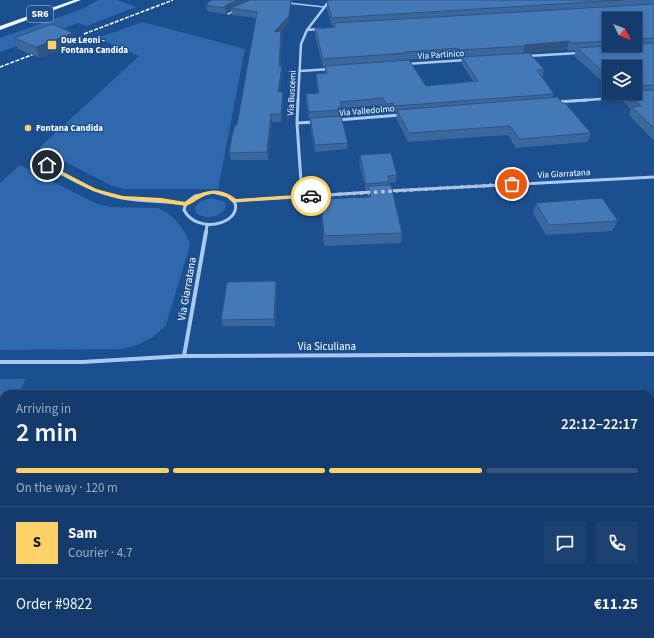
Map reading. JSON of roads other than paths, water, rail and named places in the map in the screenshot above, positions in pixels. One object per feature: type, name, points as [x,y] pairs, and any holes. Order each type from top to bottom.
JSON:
[{"type":"main road","name":"SR6","points":[[0,28],[79,0]]},
{"type":"street","name":"Via Buscemi","points":[[302,196],[297,123],[301,44],[307,30],[330,0]]},
{"type":"street","points":[[307,30],[322,29]]},
{"type":"street","points":[[520,56],[583,52]]},
{"type":"street","name":"Via Partinico","points":[[402,64],[473,60]]},
{"type":"street","points":[[300,71],[332,69]]},
{"type":"street","points":[[551,103],[602,98]]},
{"type":"street","name":"Via Valledolmo","points":[[337,120],[408,114]]},
{"type":"street","points":[[297,123],[321,121]]},
{"type":"street","points":[[35,159],[81,184],[108,194],[122,198],[161,200],[186,204]]},
{"type":"street","name":"Via Giarratana","points":[[387,191],[654,176]]},
{"type":"street","points":[[214,192],[227,195],[234,201],[235,210],[230,217],[222,222],[207,225],[197,224],[188,219],[184,214],[186,204],[199,195],[214,192]]},
{"type":"street","points":[[234,201],[379,192]]},
{"type":"street","name":"Via Giarratana","points":[[184,356],[207,225]]},
{"type":"street","name":"Via Siculiana","points":[[0,362],[82,362],[184,356],[654,354]]},
{"type":"lane","points":[[282,2],[324,7]]},
{"type":"lane","points":[[228,14],[235,10]]},
{"type":"railway","points":[[84,34],[173,0]]},
{"type":"railway","points":[[0,67],[42,51]]},
{"type":"place","name":"Due Leoni - Fontana Candida","points":[[52,45]]},
{"type":"place","name":"Fontana Candida","points":[[28,128]]}]
